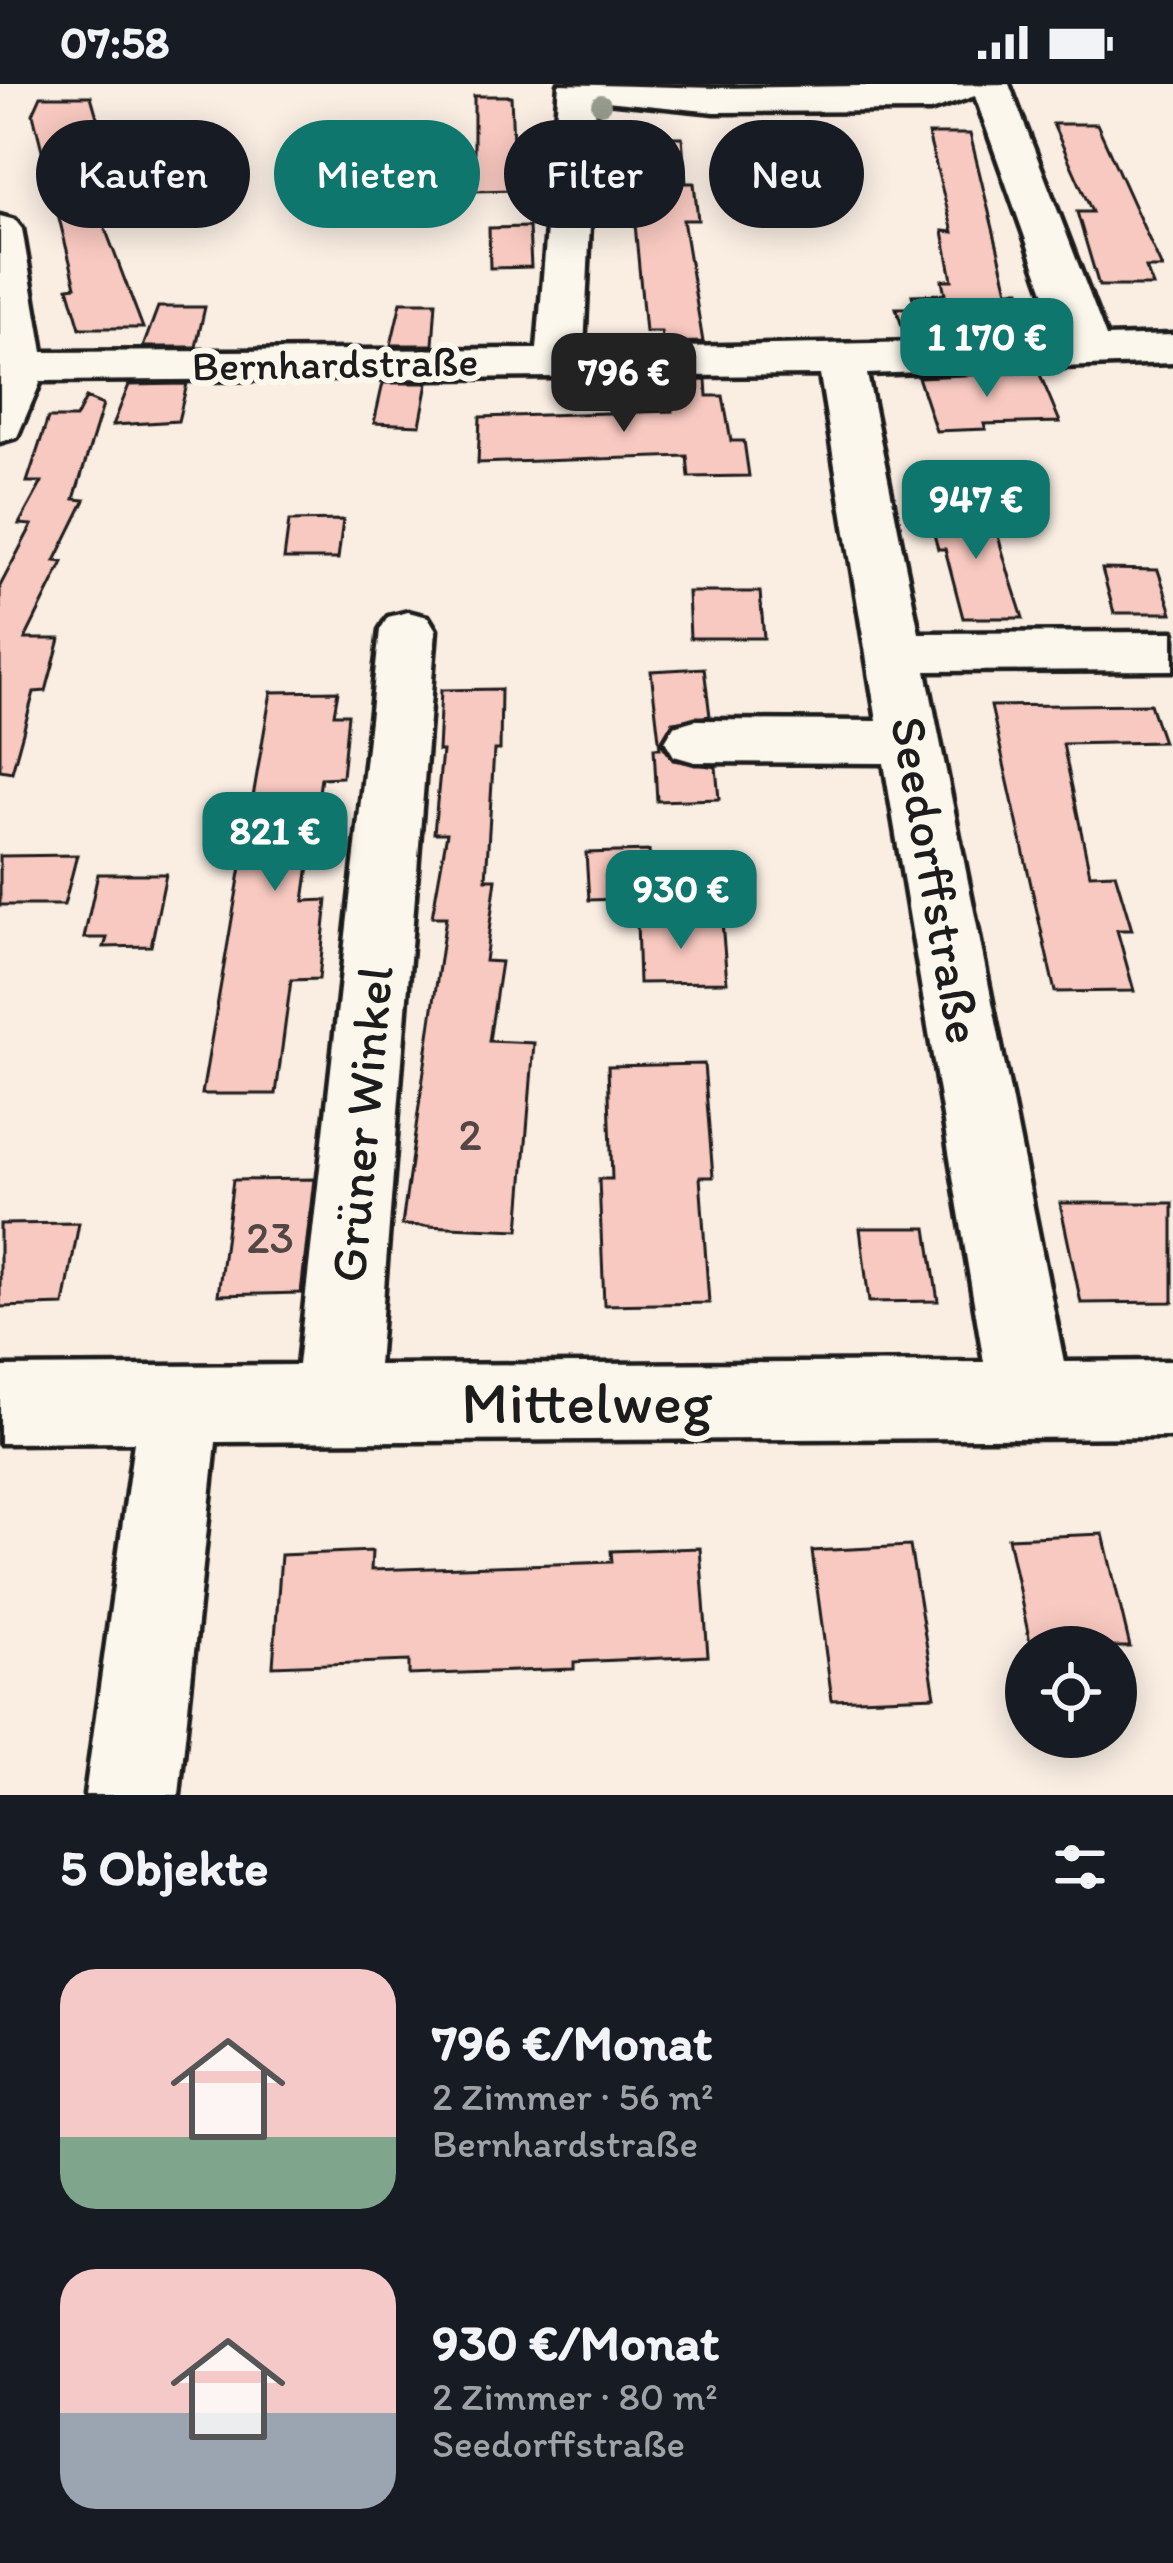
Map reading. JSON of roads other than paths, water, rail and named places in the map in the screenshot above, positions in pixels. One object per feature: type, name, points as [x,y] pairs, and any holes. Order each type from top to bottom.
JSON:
[{"type":"street","points":[[560,360],[578,84]]},
{"type":"street","points":[[587,84],[612,92],[716,100],[930,99],[972,84]]},
{"type":"street","points":[[990,84],[1089,353]]},
{"type":"street","points":[[0,229],[11,367],[0,427]]},
{"type":"street","name":"Bernhardstraße","points":[[11,367],[842,361],[1173,349]]},
{"type":"street","name":"Seedorffstraße","points":[[842,361],[1031,1400]]},
{"type":"street","name":"Grüner Winkel","points":[[334,1403],[408,630]]},
{"type":"street","points":[[895,652],[1173,651]]},
{"type":"street","points":[[695,741],[911,742]]},
{"type":"street","name":"Mittelweg","points":[[0,1405],[1173,1399]]},
{"type":"street","points":[[132,1795],[180,1405]]}]
